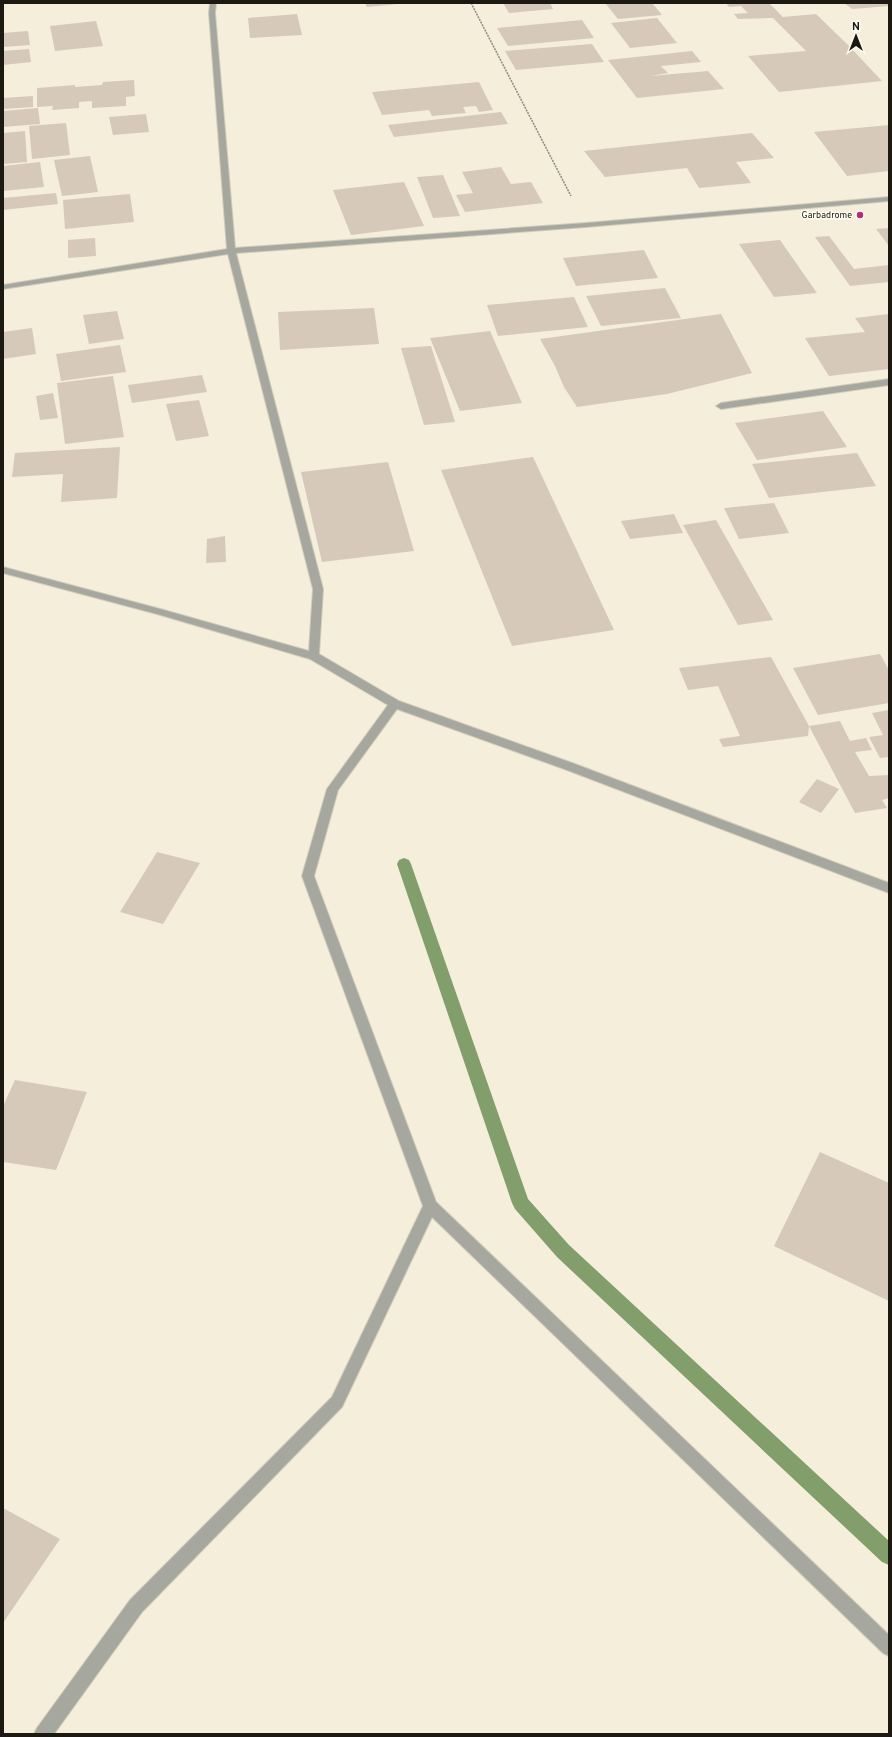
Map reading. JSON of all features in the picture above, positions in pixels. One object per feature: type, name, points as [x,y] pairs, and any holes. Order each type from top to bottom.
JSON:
[{"type":"street","points":[[213,3],[212,13],[231,251],[318,589],[314,656]]},
{"type":"street","points":[[3,287],[231,251],[889,199]]},
{"type":"street","points":[[721,406],[889,382]]},
{"type":"street","points":[[3,570],[160,612],[314,656],[395,704],[571,767],[889,888]]},
{"type":"street","points":[[395,704],[334,789],[308,876],[430,1206],[889,1647]]},
{"type":"street","points":[[43,1734],[136,1606],[337,1402],[430,1206]]},
{"type":"path","points":[[471,3],[586,224]]},
{"type":"building","points":[[365,3],[398,3],[398,4],[367,7]]},
{"type":"building","points":[[503,3],[550,3],[553,9],[509,13]]},
{"type":"building","points":[[605,3],[652,3],[662,15],[618,19]]},
{"type":"building","points":[[726,3],[769,3],[783,17],[816,14],[882,81],[779,92],[748,56],[806,51],[773,18],[738,19],[734,14],[748,13],[741,6],[729,7]]},
{"type":"building","points":[[844,3],[889,3],[889,6],[852,9]]},
{"type":"building","points":[[297,14],[302,35],[250,38],[248,18]]},
{"type":"building","points":[[657,18],[677,43],[630,48],[611,23]]},
{"type":"building","points":[[582,20],[594,38],[508,46],[497,28]]},
{"type":"building","points":[[96,21],[103,46],[55,51],[50,26]]},
{"type":"building","points":[[28,31],[30,45],[3,47],[3,33]]},
{"type":"building","points":[[592,44],[604,62],[516,70],[505,51]]},
{"type":"building","points":[[29,49],[31,62],[3,65],[3,51]]},
{"type":"building","points":[[692,51],[701,62],[661,66],[668,73],[650,76],[708,71],[724,89],[637,98],[608,60]]},
{"type":"building","points":[[134,80],[135,96],[126,97],[126,106],[92,108],[92,101],[79,102],[79,108],[52,110],[53,106],[37,107],[37,88],[75,85],[75,87],[102,85],[103,82]]},
{"type":"building","points":[[479,82],[493,110],[479,112],[476,106],[463,107],[466,113],[432,116],[429,110],[382,115],[372,92]]},
{"type":"building","points":[[33,96],[33,107],[3,109],[3,98]]},
{"type":"building","points":[[38,108],[40,124],[3,127],[3,111]]},
{"type":"building","points":[[501,112],[508,124],[394,137],[388,125]]},
{"type":"building","points":[[146,114],[149,132],[113,135],[109,117]]},
{"type":"building","points":[[66,123],[70,155],[32,159],[29,126]]},
{"type":"building","points":[[889,125],[889,171],[847,176],[814,132]]},
{"type":"building","points":[[25,131],[27,162],[3,164],[3,133]]},
{"type":"building","points":[[752,133],[774,158],[736,162],[751,183],[699,188],[687,168],[605,177],[584,151]]},
{"type":"building","points":[[90,156],[98,192],[62,196],[54,160]]},
{"type":"building","points":[[40,162],[44,187],[3,191],[3,166]]},
{"type":"building","points":[[501,167],[511,184],[531,182],[543,203],[465,212],[456,195],[473,193],[462,172]]},
{"type":"building","points":[[443,175],[460,216],[433,218],[417,177]]},
{"type":"building","points":[[404,182],[424,226],[351,235],[333,190]]},
{"type":"building","points":[[56,193],[58,204],[3,210],[3,198]]},
{"type":"building","points":[[130,194],[134,222],[65,229],[63,200]]},
{"type":"building","points":[[889,228],[889,246],[876,229]]},
{"type":"building","points":[[829,236],[854,269],[889,265],[889,282],[850,286],[815,237]]},
{"type":"building","points":[[95,238],[96,256],[68,258],[68,240]]},
{"type":"building","points":[[780,240],[817,293],[774,297],[739,244]]},
{"type":"building","points":[[644,250],[658,278],[576,286],[563,258]]},
{"type":"building","points":[[665,288],[681,318],[601,326],[586,296]]},
{"type":"building","points":[[574,297],[588,327],[498,336],[487,305]]},
{"type":"building","points":[[374,308],[379,344],[280,350],[278,312]]},
{"type":"building","points":[[117,311],[124,339],[89,344],[83,315]]},
{"type":"building","points":[[721,314],[752,373],[667,394],[577,407],[564,387],[555,366],[540,339]]},
{"type":"building","points":[[889,314],[889,369],[829,376],[805,338],[865,332],[855,318]]},
{"type":"building","points":[[32,328],[36,354],[3,359],[3,332]]},
{"type":"building","points":[[490,331],[522,403],[460,411],[430,338]]},
{"type":"building","points":[[120,345],[126,372],[61,381],[56,354]]},
{"type":"building","points":[[431,346],[455,422],[424,425],[401,348]]},
{"type":"building","points":[[202,375],[207,392],[132,403],[128,385]]},
{"type":"building","points":[[113,376],[124,437],[65,444],[57,383]]},
{"type":"building","points":[[53,393],[58,418],[40,420],[36,396]]},
{"type":"building","points":[[199,400],[209,436],[176,441],[166,404]]},
{"type":"building","points":[[823,411],[847,447],[757,460],[735,423]]},
{"type":"building","points":[[120,447],[117,498],[61,502],[63,474],[12,477],[15,453]]},
{"type":"building","points":[[857,453],[876,486],[769,498],[752,464]]},
{"type":"building","points":[[533,457],[614,630],[512,646],[441,470]]},
{"type":"building","points":[[388,462],[414,551],[322,562],[301,472]]},
{"type":"building","points":[[774,503],[789,533],[739,539],[724,508]]},
{"type":"building","points":[[674,514],[683,533],[630,539],[621,521]]},
{"type":"building","points":[[716,520],[773,620],[738,625],[683,525]]},
{"type":"building","points":[[225,536],[226,562],[206,563],[207,539]]},
{"type":"building","points":[[880,654],[889,670],[889,703],[818,715],[793,668]]},
{"type":"building","points":[[771,657],[809,726],[808,736],[723,747],[719,739],[740,736],[718,686],[688,690],[679,668]]},
{"type":"building","points":[[889,710],[889,757],[880,758],[869,737],[883,735],[872,713]]},
{"type":"building","points":[[840,721],[850,741],[866,738],[872,750],[855,752],[869,776],[889,775],[889,798],[882,800],[887,808],[855,813],[809,726]]},
{"type":"building","points":[[817,779],[839,789],[821,813],[799,802]]},
{"type":"building","points":[[157,852],[200,863],[163,924],[120,912]]},
{"type":"building","points":[[15,1080],[87,1092],[56,1170],[3,1162],[3,1106]]},
{"type":"building","points":[[820,1152],[889,1183],[889,1301],[774,1246]]},
{"type":"building","points":[[3,1508],[60,1539],[3,1623]]},
{"type":"waterway","points":[[404,864],[521,1203],[563,1251],[889,1555]]},
{"type":"place","name":"Garbadrome","points":[[860,215]]}]
